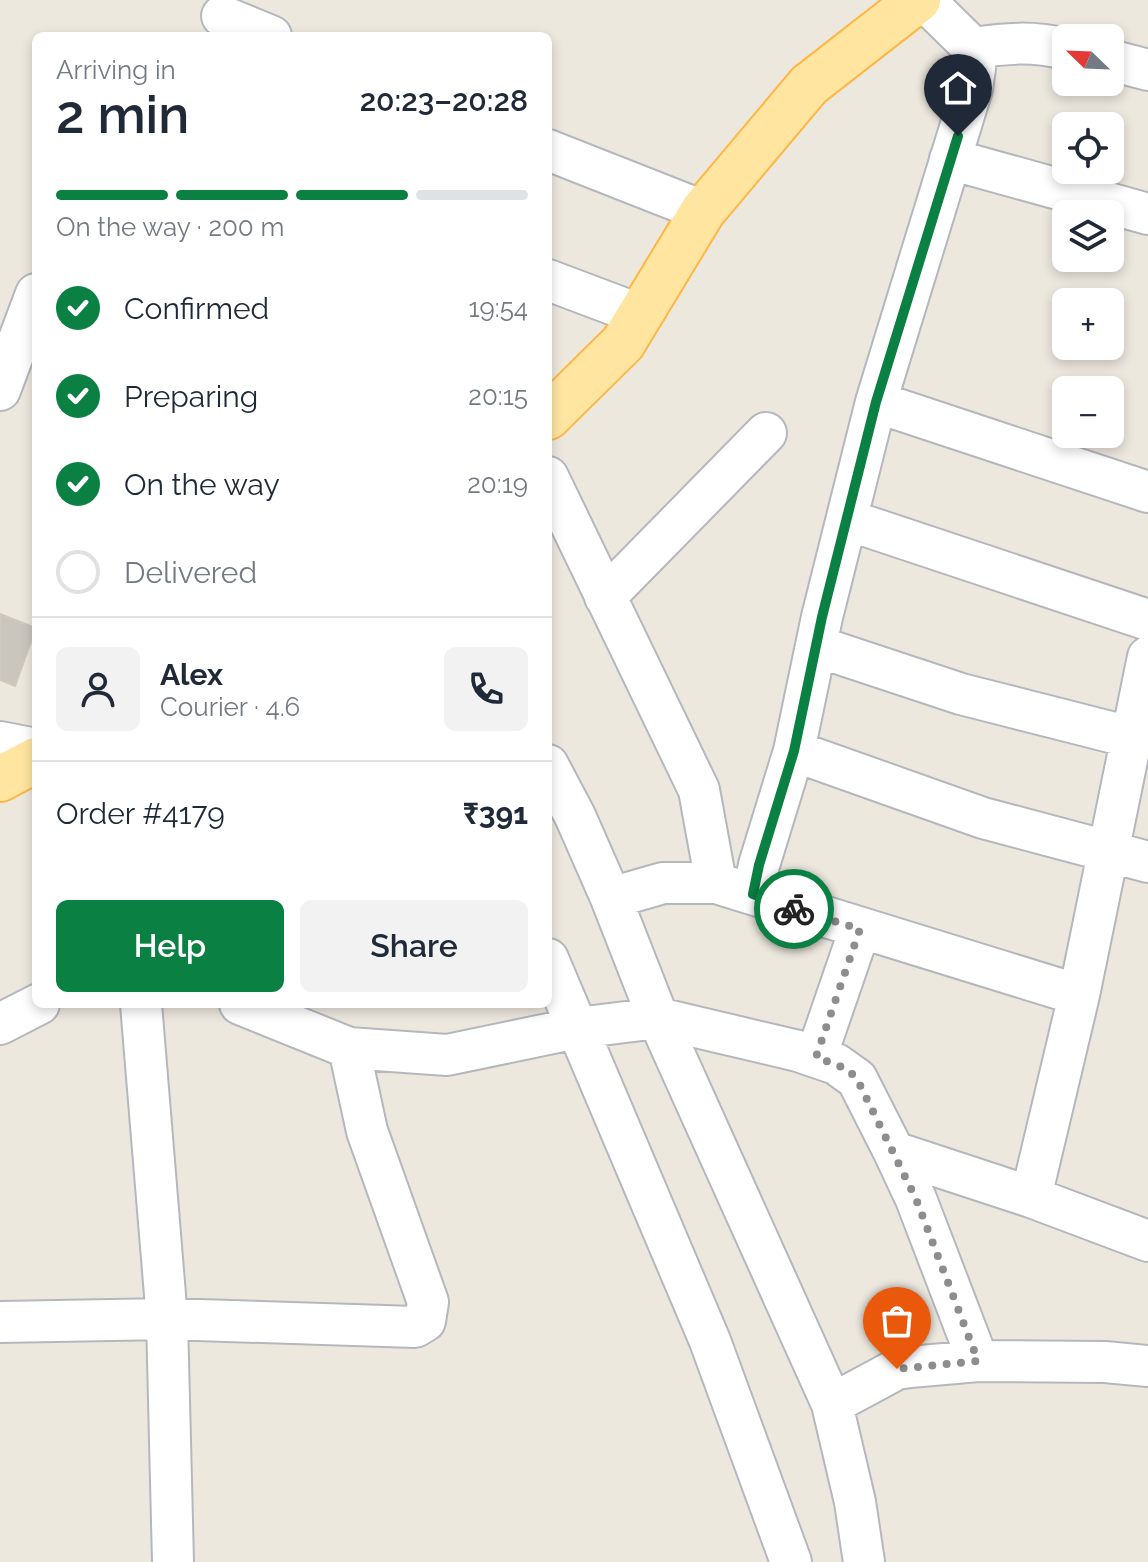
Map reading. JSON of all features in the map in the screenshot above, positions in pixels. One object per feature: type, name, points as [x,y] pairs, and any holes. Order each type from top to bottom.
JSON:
[{"type":"main road","points":[[552,413],[623,343],[703,211],[809,85],[921,0]]},
{"type":"street","points":[[734,889],[759,865],[794,751],[816,646],[876,402],[972,89],[975,68],[973,48],[921,0]]},
{"type":"street","points":[[222,16],[261,32]]},
{"type":"street","points":[[973,48],[1015,42],[1052,46]]},
{"type":"street","points":[[1124,64],[1148,70]]},
{"type":"street","points":[[552,152],[703,211]]},
{"type":"street","points":[[950,159],[1148,214]]},
{"type":"street","points":[[552,282],[641,315]]},
{"type":"street","points":[[0,390],[32,305]]},
{"type":"street","points":[[876,402],[1148,492]]},
{"type":"street","points":[[605,597],[766,433]]},
{"type":"street","points":[[552,485],[699,790],[734,889]]},
{"type":"street","points":[[848,520],[1148,620]]},
{"type":"street","points":[[816,646],[961,694],[1130,737]]},
{"type":"street","points":[[1031,1197],[1079,995],[1148,657]]},
{"type":"street","points":[[794,751],[983,818],[1148,862]]},
{"type":"street","points":[[552,773],[575,816],[658,1018],[832,1404],[855,1502],[864,1562]]},
{"type":"street","points":[[611,898],[663,883],[734,889],[1079,995]]},
{"type":"street","points":[[816,1057],[860,929]]},
{"type":"street","points":[[552,969],[710,1341],[791,1562]]},
{"type":"street","points":[[0,1024],[32,1008]]},
{"type":"street","points":[[141,1008],[167,1319],[173,1562]]},
{"type":"street","points":[[250,1008],[349,1048],[447,1055],[577,1028],[658,1018],[816,1057],[847,1069],[857,1079],[916,1199],[978,1361]]},
{"type":"street","points":[[0,1322],[167,1319],[415,1327],[425,1321],[428,1302],[367,1131],[349,1048]]},
{"type":"street","points":[[894,1152],[1031,1197],[1148,1241]]},
{"type":"street","points":[[832,1404],[897,1369],[978,1361],[1105,1362],[1148,1366]]},
{"type":"building","points":[[0,614],[32,626],[32,639],[15,686],[0,680]]},
{"type":"way so far","points":[[794,909],[860,929],[816,1057],[847,1069],[857,1079],[916,1199],[978,1361],[897,1369]]},
{"type":"route","points":[[794,909],[753,894],[759,865],[794,751],[822,617],[876,402],[958,136]]}]
